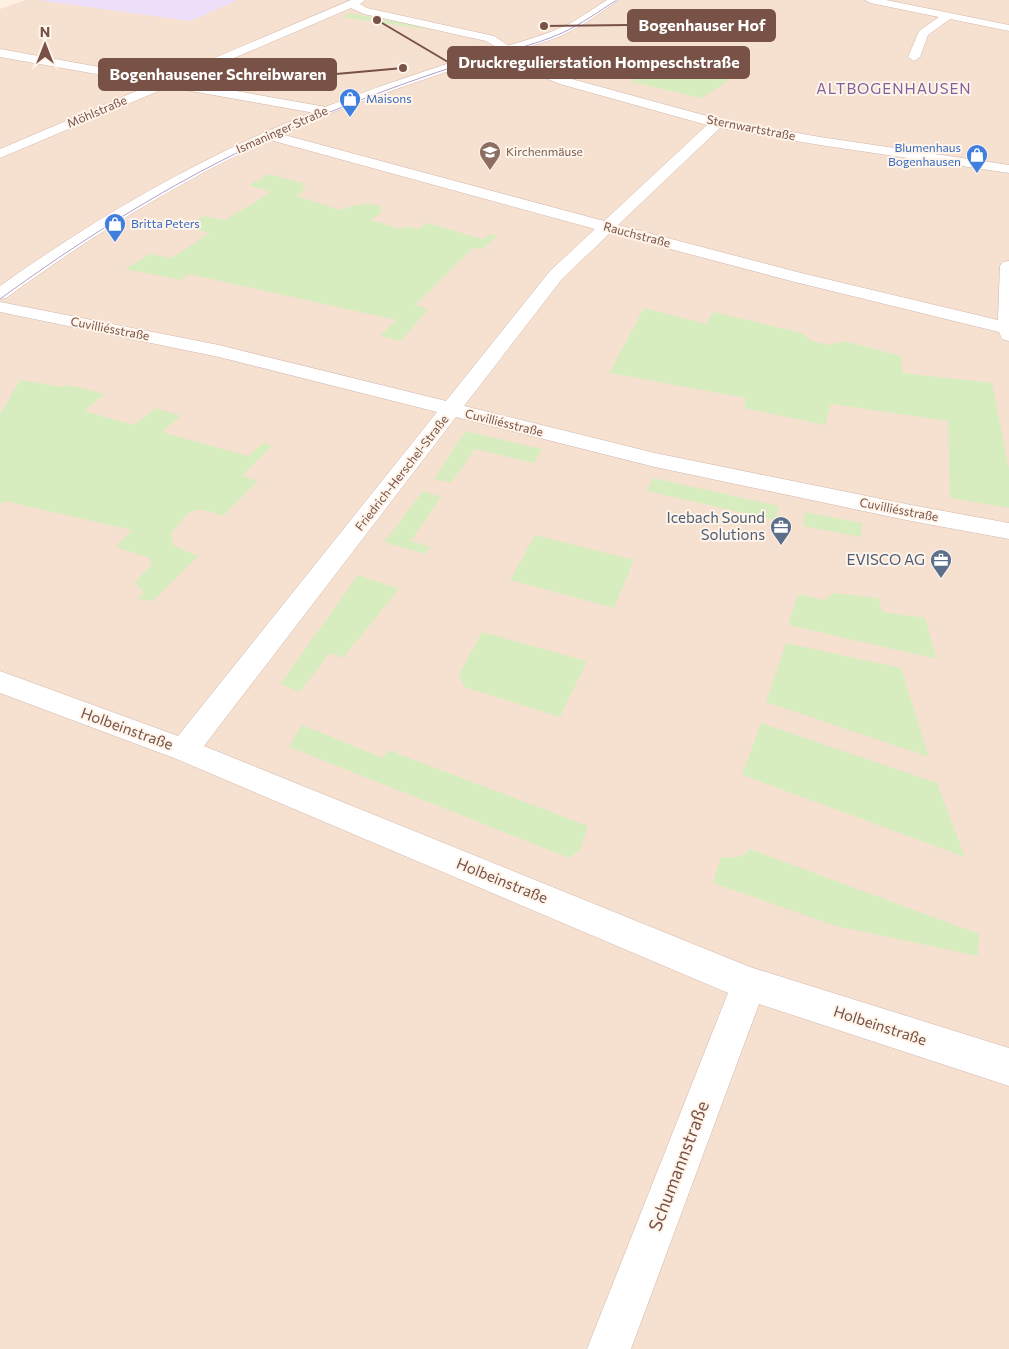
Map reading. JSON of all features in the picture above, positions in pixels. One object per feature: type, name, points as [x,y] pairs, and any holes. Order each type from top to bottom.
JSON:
[{"type":"street","name":"Ismaninger Straße","points":[[0,294],[120,213],[194,171],[268,135],[326,111],[467,61],[568,28],[614,0]]},
{"type":"street","points":[[870,0],[1009,28]]},
{"type":"street","points":[[357,2],[356,7],[364,11],[490,38]]},
{"type":"street","name":"Möhlstraße","points":[[0,154],[357,2]]},
{"type":"street","points":[[973,21],[978,7]]},
{"type":"street","points":[[326,16],[344,19]]},
{"type":"street","points":[[914,57],[923,33],[948,16]]},
{"type":"street","points":[[363,22],[490,38]]},
{"type":"street","name":"Sternwartstraße","points":[[490,38],[515,61],[564,81],[716,123],[820,141],[1009,169]]},
{"type":"street","points":[[0,53],[326,111]]},
{"type":"street","name":"Friedrich-Herschel-Straße","points":[[184,750],[556,275],[716,123]]},
{"type":"street","name":"Rauchstraße","points":[[268,135],[606,227],[1008,331]]},
{"type":"street","points":[[1008,331],[1009,266]]},
{"type":"street","name":"Cuvilliésstraße","points":[[0,307],[218,351],[655,460],[911,514],[1009,531]]},
{"type":"street","name":"Holbeinstraße","points":[[0,682],[184,750],[749,984],[1009,1067]]},
{"type":"street","name":"Schumannstraße","points":[[609,1349],[749,984]]},
{"type":"shaded area","points":[[26,0],[1009,0],[1009,1349],[0,1349],[0,9]]},
{"type":"shaded area","points":[[37,0],[238,0],[190,21]]},
{"type":"green space","points":[[350,13],[424,27],[425,29],[341,17]]},
{"type":"green space","points":[[679,55],[747,69],[701,98],[631,82]]},
{"type":"green space","points":[[269,174],[305,184],[301,187],[307,189],[296,196],[341,210],[361,205],[382,206],[380,210],[382,212],[371,220],[400,229],[405,226],[417,229],[428,223],[482,239],[490,234],[497,236],[483,249],[473,248],[415,305],[428,309],[401,341],[380,336],[396,320],[189,274],[181,280],[125,269],[149,254],[172,258],[209,233],[185,227],[204,216],[225,220],[271,192],[249,185]]},
{"type":"green space","points":[[644,308],[706,324],[713,312],[802,333],[812,341],[829,345],[844,341],[901,356],[903,373],[992,383],[1009,469],[1009,508],[950,498],[948,421],[831,404],[825,425],[744,408],[746,398],[609,373]]},
{"type":"green space","points":[[20,380],[62,387],[69,385],[105,394],[84,411],[134,425],[156,408],[181,416],[162,432],[248,456],[263,443],[272,446],[242,476],[258,481],[223,516],[198,510],[188,514],[183,519],[171,534],[173,545],[198,556],[153,601],[137,599],[144,592],[135,581],[152,565],[149,558],[116,547],[132,530],[4,501],[0,505],[0,414]]},
{"type":"green space","points":[[465,431],[542,449],[534,463],[475,449],[451,483],[434,479]]},
{"type":"green space","points":[[653,478],[779,506],[775,520],[647,491]]},
{"type":"green space","points":[[423,491],[441,497],[411,541],[431,547],[425,554],[384,542]]},
{"type":"green space","points":[[805,512],[862,523],[861,537],[803,526]]},
{"type":"green space","points":[[535,535],[634,560],[614,608],[510,580]]},
{"type":"green space","points":[[358,575],[399,589],[343,658],[330,653],[300,692],[280,684]]},
{"type":"green space","points":[[834,593],[878,598],[883,612],[925,618],[937,659],[788,625],[798,594],[824,600]]},
{"type":"green space","points":[[482,632],[587,661],[560,717],[464,687],[459,674]]},
{"type":"green space","points":[[786,643],[901,668],[929,757],[766,702]]},
{"type":"green space","points":[[761,723],[937,783],[965,857],[742,775]]},
{"type":"green space","points":[[302,725],[383,758],[388,750],[588,826],[580,850],[569,858],[289,747]]},
{"type":"green space","points":[[750,849],[979,934],[978,956],[836,926],[713,883],[721,857],[737,857],[744,855]]},
{"type":"tram line","points":[[0,299],[118,219],[200,172],[243,150],[286,130],[401,85],[472,61],[551,38],[576,26],[617,0]]},
{"type":"place","name":"Druckregulierstation Hompeschstraße","points":[[377,20]]},
{"type":"place","name":"Bogenhauser Hof","points":[[544,26]]},
{"type":"place","name":"Bogenhausener Schreibwaren","points":[[403,68]]},
{"type":"place","name":"Maisons","points":[[350,118]]},
{"type":"place","name":"Kirchenmäuse","points":[[490,171]]},
{"type":"place","name":"Blumenhaus Bogenhausen","points":[[977,174]]},
{"type":"place","name":"Britta Peters","points":[[115,243]]},
{"type":"place","name":"Icebach Sound Solutions","points":[[781,546]]},
{"type":"place","name":"EVISCO AG","points":[[941,579]]},
{"type":"district","name":"ALTBOGENHAUSEN","points":[[894,89]]}]
